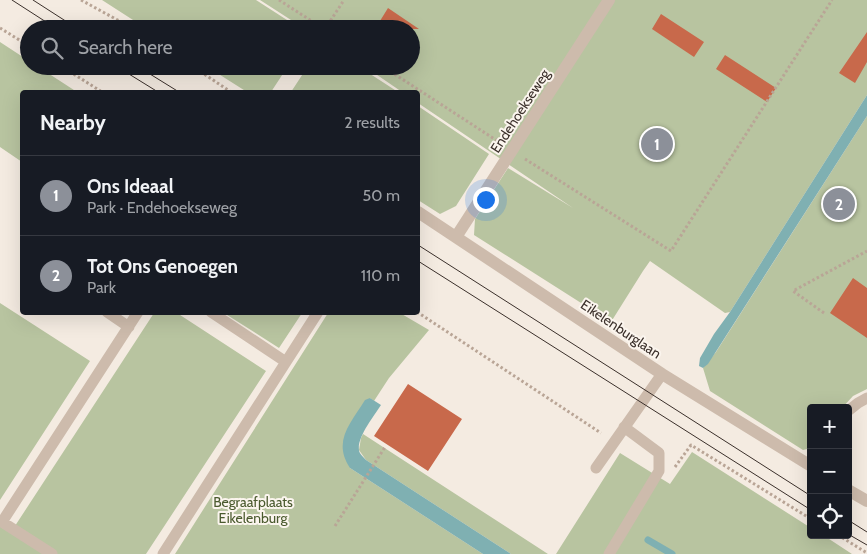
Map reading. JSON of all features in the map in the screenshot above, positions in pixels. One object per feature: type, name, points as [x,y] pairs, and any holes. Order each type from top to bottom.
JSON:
[{"type":"street","name":"Endehoekseweg","points":[[456,238],[609,0]]},
{"type":"street","name":"Eikelenburglaan","points":[[420,213],[662,374],[807,460]]},
{"type":"street","points":[[852,493],[867,502]]},
{"type":"lane","points":[[111,315],[129,327]]},
{"type":"lane","points":[[52,554],[1,522],[136,315]]},
{"type":"lane","points":[[216,315],[286,362]]},
{"type":"lane","points":[[163,554],[316,315]]},
{"type":"lane","points":[[596,468],[662,374]]},
{"type":"lane","points":[[852,408],[867,398]]},
{"type":"lane","points":[[609,554],[660,471],[659,453],[624,427]]},
{"type":"path","points":[[82,0],[118,20]]},
{"type":"path","points":[[279,0],[310,20]]},
{"type":"path","points":[[330,20],[344,0]]},
{"type":"path","points":[[420,91],[671,251],[832,0]]},
{"type":"path","points":[[0,28],[20,40]]},
{"type":"path","points":[[75,75],[99,90]]},
{"type":"path","points":[[206,75],[228,90]]},
{"type":"path","points":[[396,75],[419,90]]},
{"type":"path","points":[[824,313],[793,292],[867,251]]},
{"type":"path","points":[[420,314],[614,442]]},
{"type":"path","points":[[660,471],[668,478],[691,445],[807,517]]},
{"type":"path","points":[[335,526],[385,446]]},
{"type":"path","points":[[844,539],[867,553]]},
{"type":"green space","points":[[102,0],[256,0],[287,20],[133,20]]},
{"type":"green space","points":[[260,0],[867,0],[867,95],[730,312],[725,313],[650,261],[611,322],[474,235],[475,219],[508,168],[573,208],[420,104],[420,90],[399,90],[377,75],[420,75],[420,20],[291,20]]},
{"type":"green space","points":[[0,42],[20,55],[20,75],[51,75],[74,90],[20,90],[20,161],[0,147]]},
{"type":"green space","points":[[220,75],[282,75],[272,90],[244,90]]},
{"type":"green space","points":[[302,75],[372,75],[395,90],[292,90]]},
{"type":"green space","points":[[420,107],[489,154],[456,206],[440,214],[420,201]]},
{"type":"green space","points":[[867,116],[867,389],[853,396],[846,404],[807,404],[807,449],[803,450],[710,391],[703,368],[716,352]]},
{"type":"green space","points":[[0,303],[90,361],[0,500]]},
{"type":"green space","points":[[153,315],[180,315],[266,371],[146,554],[0,554],[0,522],[13,529]]},
{"type":"green space","points":[[227,315],[301,315],[279,348]]},
{"type":"green space","name":"Begraafplaats Eikelenburg","points":[[327,315],[403,315],[429,330],[389,378],[374,401],[370,398],[350,468],[483,554],[175,554]]},
{"type":"green space","points":[[363,434],[548,554],[511,554],[366,460],[359,450]]},
{"type":"green space","points":[[692,452],[807,525],[807,539],[829,539],[852,554],[556,554],[620,453],[670,484]]},
{"type":"water","points":[[867,95],[867,116],[708,364],[703,368],[699,366],[700,358],[714,334],[730,312]]},
{"type":"water","points":[[370,398],[381,405],[361,439],[359,450],[362,456],[511,554],[483,554],[350,468],[345,458],[343,441],[354,417],[365,400]]},
{"type":"building","points":[[388,8],[406,20],[381,20]]},
{"type":"building","points":[[661,14],[704,42],[694,57],[652,29]]},
{"type":"building","points":[[867,32],[867,62],[855,83],[839,73]]},
{"type":"building","points":[[725,55],[776,88],[767,102],[716,69]]},
{"type":"building","points":[[853,278],[867,288],[867,338],[830,313]]},
{"type":"building","points":[[408,384],[462,419],[428,471],[374,436]]},
{"type":"waterway","points":[[648,540],[672,554]]},
{"type":"tram line","points":[[12,0],[43,20]]},
{"type":"tram line","points":[[33,0],[64,20]]},
{"type":"tram line","points":[[131,75],[155,90]]},
{"type":"tram line","points":[[152,75],[176,90]]},
{"type":"tram line","points":[[420,246],[808,494]]},
{"type":"tram line","points":[[420,262],[807,507]]},
{"type":"tram line","points":[[852,523],[867,532]]},
{"type":"tram line","points":[[852,536],[867,545]]},
{"type":"place","name":"Ons Ideaal","points":[[657,144]]},
{"type":"place","name":"Tot Ons Genoegen","points":[[839,204]]}]
